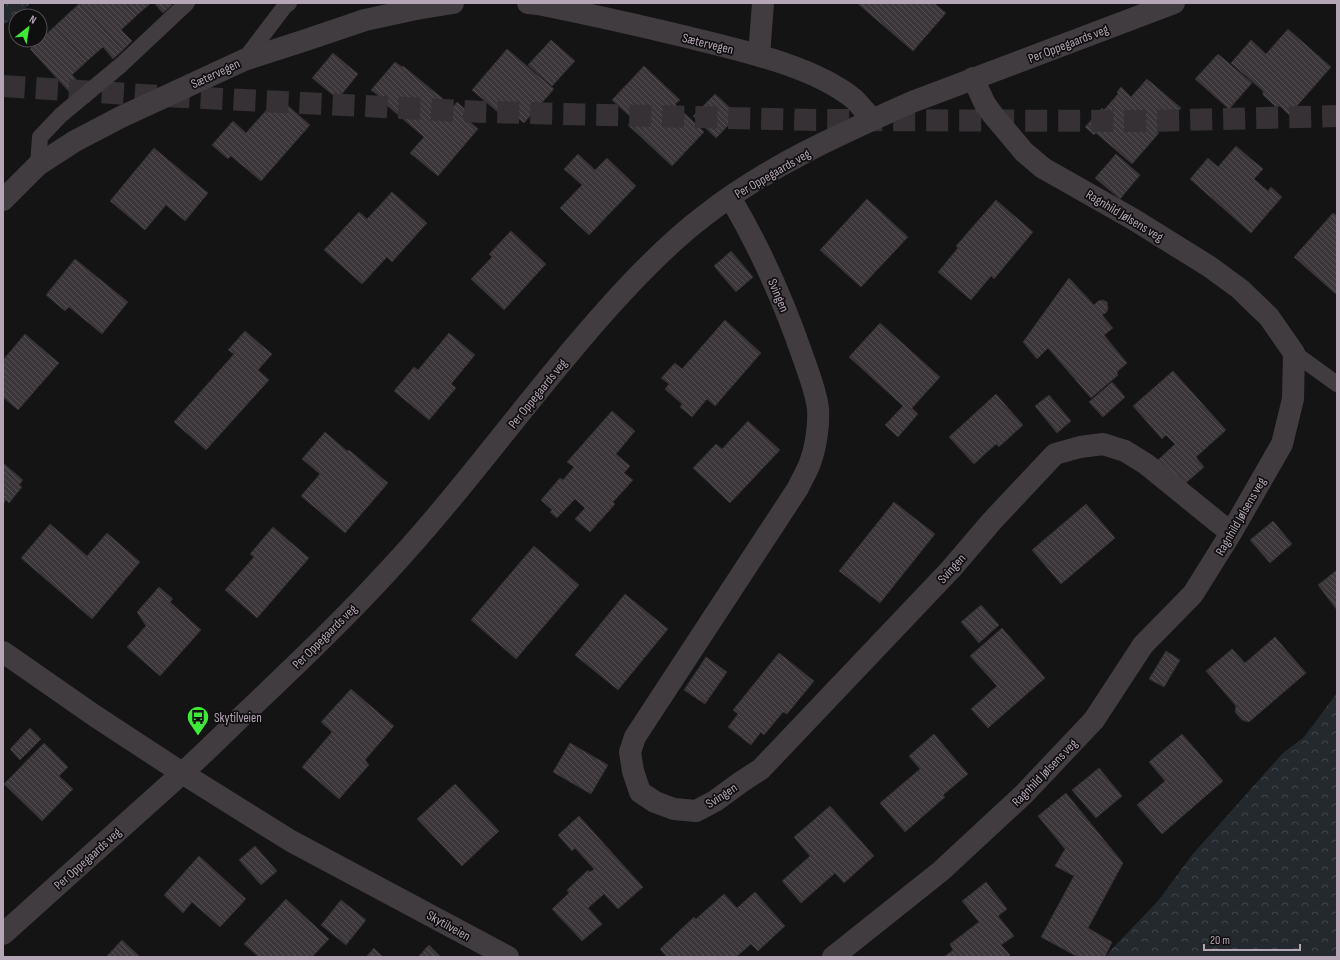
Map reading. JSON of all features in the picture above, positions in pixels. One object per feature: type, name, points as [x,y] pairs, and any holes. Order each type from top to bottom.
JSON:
[{"type":"street","name":"Sætervegen","points":[[3,200],[38,165],[75,141],[121,117],[244,60],[365,20],[452,3]]},
{"type":"street","name":"Sætervegen","points":[[528,3],[546,5],[629,23],[759,56],[808,73],[836,88],[854,100],[873,119]]},
{"type":"street","points":[[759,56],[763,3]]},
{"type":"street","name":"Per Oppegaards veg","points":[[3,934],[182,773],[288,672],[388,571],[456,492],[567,356],[626,289],[686,231],[704,216],[761,177],[873,119],[973,78],[1174,3]]},
{"type":"street","name":"Ragnhild Jølsens veg","points":[[833,957],[941,871],[1024,794],[1094,720],[1143,645],[1193,594],[1231,533],[1282,444],[1293,399],[1294,353],[1270,317],[1240,289],[1210,266],[1133,219],[1044,168],[1024,152],[985,104],[973,78]]},
{"type":"street","name":"Svingen","points":[[730,198],[742,218],[779,292],[801,350],[810,376],[818,409],[816,440],[811,460],[798,488],[635,737],[630,752],[633,771],[640,792],[655,802],[674,809],[696,811],[715,801],[761,769],[951,569],[1055,454],[1080,447],[1103,444],[1125,451],[1146,464],[1231,533]]},
{"type":"street","name":"Skytilveien","points":[[3,652],[95,716],[182,773],[291,841],[508,957]]},
{"type":"lane","points":[[38,165],[40,137],[61,115],[122,65],[187,3]]},
{"type":"lane","points":[[244,60],[285,6],[289,3]]},
{"type":"lane","points":[[1294,353],[1337,384]]},
{"type":"green space","points":[[3,3],[31,3],[26,8],[8,8],[8,22],[3,25]]},
{"type":"green space","points":[[1337,693],[1337,957],[1106,957],[1158,901],[1192,855],[1283,753],[1304,737]]},
{"type":"building","points":[[80,3],[123,50],[113,59],[103,47],[87,61],[55,26]]},
{"type":"building","points":[[80,3],[126,3],[137,15],[121,30],[132,41],[123,50]]},
{"type":"building","points":[[126,3],[151,3],[137,15]]},
{"type":"building","points":[[154,3],[171,3],[172,5],[163,13]]},
{"type":"building","points":[[857,3],[934,3],[946,13],[913,51]]},
{"type":"building","points":[[55,26],[87,61],[72,75],[83,87],[73,96],[30,49],[48,48],[48,32]]},
{"type":"building","points":[[1288,29],[1331,67],[1289,115],[1280,106],[1276,107],[1263,95],[1263,91],[1231,63],[1251,40],[1266,54]]},
{"type":"building","points":[[551,40],[575,61],[552,86],[528,65]]},
{"type":"building","points":[[507,49],[554,89],[524,123],[512,113],[506,119],[472,90]]},
{"type":"building","points":[[333,53],[358,74],[338,99],[312,78]]},
{"type":"building","points":[[1218,54],[1252,83],[1229,109],[1195,79]]},
{"type":"building","points":[[395,62],[402,67],[403,66],[453,107],[457,102],[467,111],[463,116],[478,129],[438,176],[410,153],[424,137],[377,97],[378,95],[371,90]]},
{"type":"building","points":[[644,66],[680,100],[675,104],[704,132],[672,166],[628,125],[633,119],[612,100]]},
{"type":"building","points":[[1147,79],[1181,108],[1173,117],[1171,115],[1157,131],[1159,133],[1132,164],[1096,133],[1094,135],[1085,127],[1102,108],[1104,110],[1118,94],[1117,92],[1121,87],[1131,97]]},
{"type":"building","points":[[715,94],[738,115],[716,138],[693,116]]},
{"type":"building","points":[[278,97],[310,125],[261,181],[231,156],[228,159],[212,145],[233,121],[246,133]]},
{"type":"building","points":[[1236,146],[1263,169],[1254,179],[1268,191],[1271,187],[1282,197],[1251,233],[1190,179],[1208,158],[1218,167]]},
{"type":"building","points":[[154,148],[208,193],[185,221],[166,205],[145,230],[110,201]]},
{"type":"building","points":[[578,154],[595,170],[607,158],[636,186],[589,235],[560,208],[582,185],[564,169]]},
{"type":"building","points":[[1116,154],[1140,175],[1120,199],[1095,178]]},
{"type":"building","points":[[392,192],[427,223],[392,262],[387,257],[362,284],[324,250],[359,212],[367,219]]},
{"type":"building","points":[[867,199],[908,237],[861,287],[820,250]]},
{"type":"building","points":[[996,200],[1033,232],[994,279],[991,276],[971,300],[938,272],[958,248],[956,246]]},
{"type":"building","points":[[1333,213],[1337,216],[1337,295],[1294,257]]},
{"type":"building","points":[[511,231],[546,264],[504,310],[471,279],[492,257],[489,254]]},
{"type":"building","points":[[731,251],[753,277],[736,292],[714,266]]},
{"type":"building","points":[[75,259],[128,302],[102,334],[69,307],[65,311],[46,295]]},
{"type":"building","points":[[1069,278],[1094,305],[1098,301],[1103,300],[1107,302],[1107,312],[1102,315],[1113,328],[1104,335],[1127,363],[1117,372],[1118,375],[1091,398],[1048,348],[1037,359],[1023,342]]},
{"type":"building","points":[[725,320],[761,353],[715,406],[707,399],[692,417],[680,407],[682,404],[665,389],[669,384],[661,378],[675,363],[682,369]]},
{"type":"building","points":[[880,323],[940,377],[912,408],[918,414],[898,437],[885,425],[903,406],[849,357]]},
{"type":"building","points":[[245,331],[272,354],[258,370],[269,380],[206,450],[174,422],[234,354],[228,350]]},
{"type":"building","points":[[449,333],[475,355],[451,384],[456,388],[429,420],[394,391],[414,367],[418,370]]},
{"type":"building","points":[[25,334],[59,363],[18,410],[3,397],[3,360]]},
{"type":"building","points":[[1173,371],[1226,430],[1196,457],[1204,467],[1180,488],[1157,461],[1175,444],[1166,435],[1162,439],[1133,406]]},
{"type":"building","points":[[1112,382],[1125,397],[1103,417],[1089,402]]},
{"type":"building","points":[[996,394],[1023,425],[999,447],[996,444],[974,464],[949,437]]},
{"type":"building","points":[[1049,395],[1071,421],[1057,433],[1035,406]]},
{"type":"building","points":[[612,411],[635,431],[616,454],[630,466],[624,473],[633,480],[613,502],[615,504],[590,532],[575,519],[585,508],[575,499],[557,518],[550,512],[552,510],[541,500],[560,478],[563,480],[574,467],[567,462]]},
{"type":"building","points":[[748,421],[780,450],[730,503],[693,468],[716,444],[722,449]]},
{"type":"building","points":[[325,432],[388,483],[345,533],[301,496],[320,474],[302,459]]},
{"type":"building","points":[[3,463],[23,480],[19,485],[22,487],[9,503],[6,500],[3,504]]},
{"type":"building","points":[[894,502],[935,534],[880,603],[839,571]]},
{"type":"building","points":[[1086,504],[1115,538],[1061,584],[1032,550]]},
{"type":"building","points":[[1273,521],[1292,544],[1270,563],[1250,540]]},
{"type":"building","points":[[50,524],[87,556],[107,533],[140,562],[92,619],[21,558]]},
{"type":"building","points":[[273,527],[309,558],[257,618],[225,590],[254,557],[250,554]]},
{"type":"building","points":[[534,546],[579,585],[516,659],[471,620]]},
{"type":"building","points":[[1337,570],[1337,610],[1318,585]]},
{"type":"building","points":[[159,587],[173,599],[170,602],[201,630],[160,676],[127,647],[146,626],[137,612]]},
{"type":"building","points":[[625,594],[668,629],[618,690],[575,655]]},
{"type":"building","points":[[981,605],[999,625],[979,643],[961,622]]},
{"type":"building","points":[[1002,628],[1045,678],[988,728],[971,709],[997,686],[970,656]]},
{"type":"building","points":[[1275,637],[1306,673],[1249,722],[1242,720],[1235,712],[1236,706],[1206,671],[1232,649],[1245,663]]},
{"type":"building","points":[[1166,651],[1180,660],[1164,687],[1149,679]]},
{"type":"building","points":[[779,653],[814,681],[787,714],[783,712],[764,735],[761,732],[751,745],[728,727],[738,714],[733,710]]},
{"type":"building","points":[[706,657],[727,672],[705,704],[684,690]]},
{"type":"building","points":[[351,689],[394,726],[365,760],[369,765],[339,799],[302,767],[332,732],[321,722]]},
{"type":"building","points":[[30,728],[41,739],[20,760],[10,749]]},
{"type":"building","points":[[934,734],[968,774],[943,795],[945,797],[905,832],[880,803],[920,769],[909,756]]},
{"type":"building","points":[[1182,734],[1223,781],[1162,834],[1137,805],[1165,781],[1149,762]]},
{"type":"building","points":[[44,743],[68,767],[59,776],[73,789],[42,821],[4,784]]},
{"type":"building","points":[[570,743],[608,765],[591,794],[553,772]]},
{"type":"building","points":[[1099,768],[1122,796],[1096,818],[1072,790]]},
{"type":"building","points":[[455,784],[499,831],[462,866],[417,819]]},
{"type":"building","points":[[1066,793],[1123,863],[1088,928],[1112,942],[1105,957],[1078,957],[1041,937],[1074,876],[1055,866],[1065,849],[1038,816]]},
{"type":"building","points":[[830,806],[874,856],[844,883],[835,873],[801,903],[782,881],[810,856],[794,837]]},
{"type":"building","points":[[579,816],[643,887],[618,909],[604,894],[588,908],[602,924],[582,941],[552,909],[569,893],[567,890],[588,870],[590,872],[594,869],[575,848],[572,851],[558,835]]},
{"type":"building","points":[[255,846],[277,871],[261,885],[239,860]]},
{"type":"building","points":[[199,856],[246,899],[220,927],[192,902],[183,913],[164,895]]},
{"type":"building","points":[[986,882],[1007,909],[998,916],[1014,936],[1001,945],[1010,955],[1008,957],[944,957],[953,950],[950,944],[979,922],[962,901]]},
{"type":"building","points":[[755,892],[785,926],[758,951],[751,944],[736,957],[667,957],[660,949],[694,917],[696,919],[724,894],[737,908]]},
{"type":"building","points":[[286,899],[329,939],[312,957],[259,957],[244,944]]},
{"type":"building","points":[[341,900],[366,920],[346,945],[321,925]]},
{"type":"building","points":[[122,940],[140,957],[106,957]]},
{"type":"building","points":[[429,945],[441,957],[418,957]]},
{"type":"building","points":[[374,948],[383,957],[366,957]]},
{"type":"tunnel","points":[[3,86],[143,95],[484,112],[816,120],[1147,121],[1337,116]]},
{"type":"place","name":"Skytilveien","points":[[198,736]]}]
